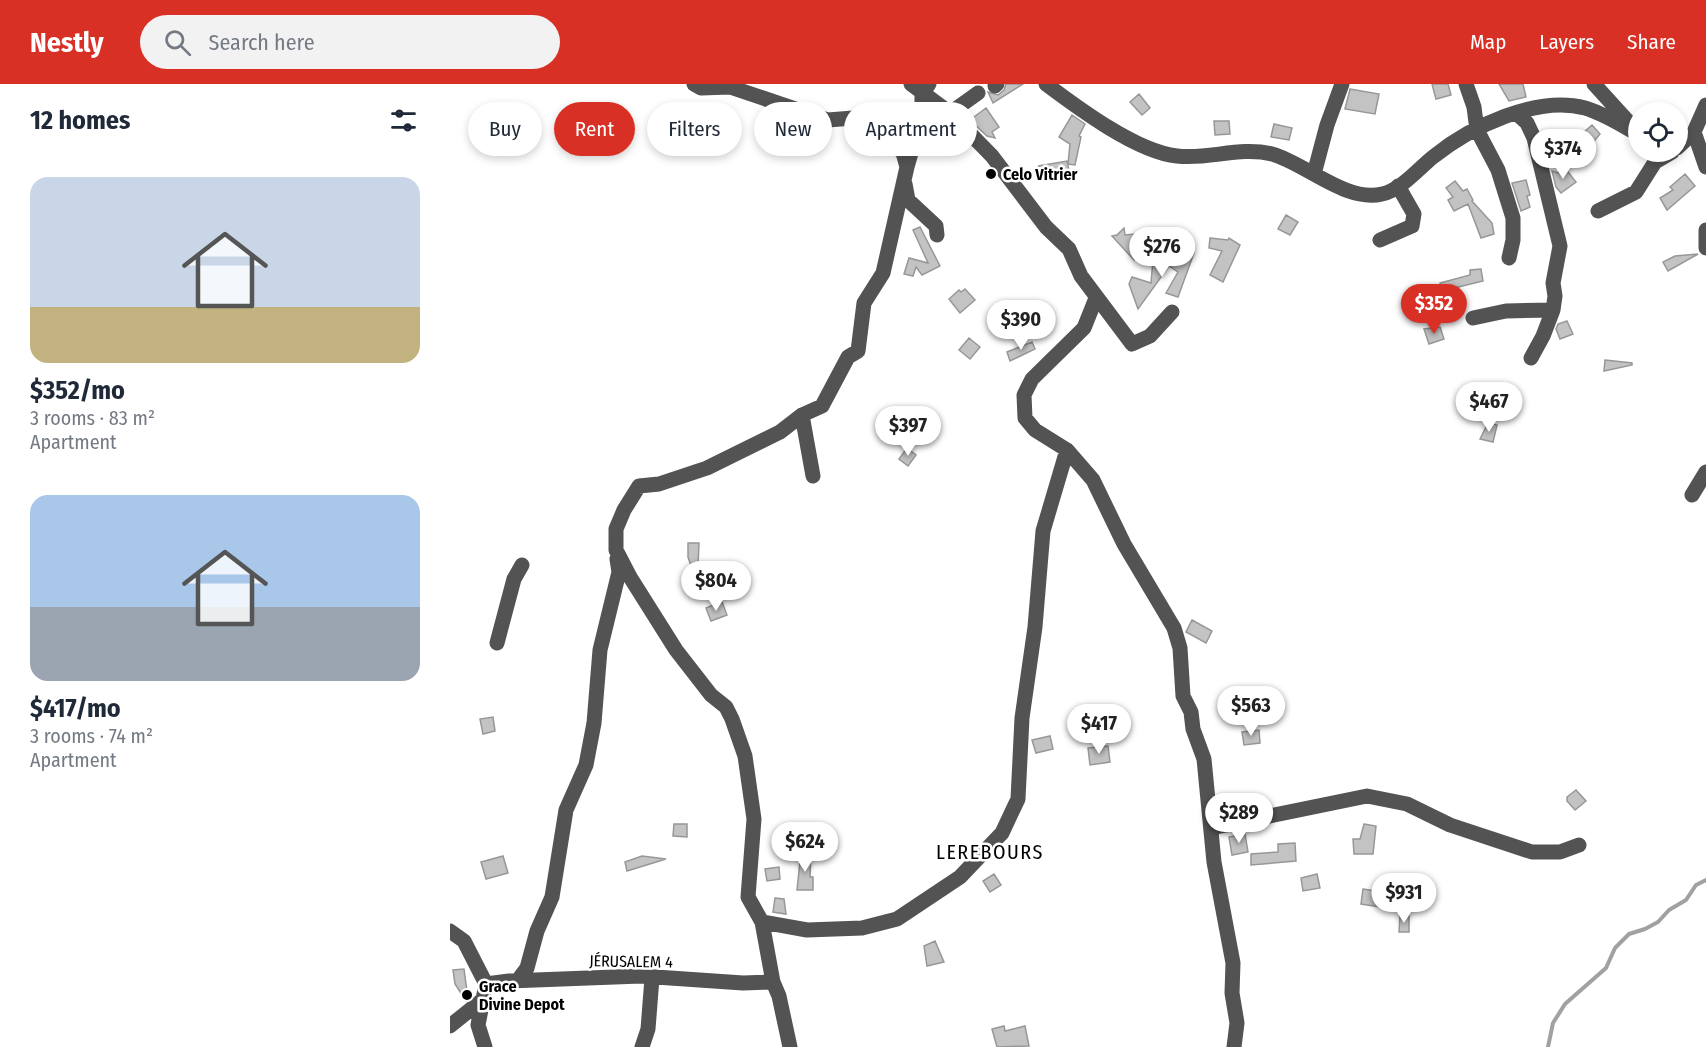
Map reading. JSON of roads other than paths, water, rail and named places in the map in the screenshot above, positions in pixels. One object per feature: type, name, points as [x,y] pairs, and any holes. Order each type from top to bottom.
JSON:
[{"type":"street","points":[[694,84],[701,88],[731,86],[828,120],[853,118],[887,137],[903,153],[908,200],[936,226],[937,235]]},
{"type":"street","points":[[1046,84],[1077,107],[1131,141],[1176,156],[1235,152],[1271,154],[1331,184],[1356,193],[1381,194],[1398,186],[1452,142],[1515,113],[1557,105],[1582,107],[1628,128]]},
{"type":"street","points":[[1314,174],[1327,124],[1342,84]]},
{"type":"street","points":[[1466,84],[1474,107],[1477,130],[1498,170],[1513,219],[1513,240],[1509,258]]},
{"type":"street","points":[[1594,84],[1628,122]]},
{"type":"street","points":[[518,980],[527,968],[537,931],[552,897],[566,810],[586,765],[594,723],[600,650],[620,572],[616,550],[616,528],[624,510],[639,486],[659,484],[706,468],[780,432],[802,415],[822,406],[848,357],[858,351],[864,303],[883,273],[893,221],[922,115],[921,87]]},
{"type":"street","points":[[921,87],[938,102]]},
{"type":"street","points":[[965,102],[978,93]]},
{"type":"street","points":[[1688,138],[1694,132],[1706,105]]},
{"type":"street","points":[[1515,113],[1527,123],[1534,138],[1560,246],[1553,283],[1555,296],[1553,310],[1531,358]]},
{"type":"street","points":[[1694,132],[1706,167]]},
{"type":"street","points":[[977,141],[992,156],[1046,227],[1069,249],[1081,276],[1132,344],[1150,336],[1172,312]]},
{"type":"street","points":[[1688,156],[1706,167]]},
{"type":"street","points":[[1598,211],[1636,192],[1655,162]]},
{"type":"street","points":[[1380,240],[1412,226],[1414,214],[1398,186]]},
{"type":"street","points":[[1706,230],[1706,248]]},
{"type":"street","points":[[1096,298],[1084,328],[1032,379],[1024,395],[1025,418],[1035,430],[1067,450],[1093,480],[1124,544],[1174,628],[1180,648],[1183,696],[1191,712],[1193,729],[1204,759],[1214,862],[1233,963],[1232,993],[1237,1023],[1234,1047]]},
{"type":"street","points":[[1473,318],[1506,311],[1553,310]]},
{"type":"street","points":[[802,415],[813,476]]},
{"type":"street","points":[[762,922],[807,930],[862,928],[897,919],[960,877],[1002,833],[1018,799],[1022,717],[1035,627],[1043,531],[1067,450]]},
{"type":"street","points":[[1692,495],[1706,472]]},
{"type":"street","points":[[616,550],[676,650],[711,695],[726,707],[732,719],[744,756],[754,819],[748,897],[762,922],[773,982],[779,996],[790,1047]]},
{"type":"street","points":[[497,642],[514,579],[522,566]]},
{"type":"street","points":[[1211,828],[1367,796],[1407,804],[1450,825],[1532,852],[1560,852],[1579,845]]},
{"type":"street","points":[[450,931],[464,941],[486,984],[478,1025],[485,1047]]},
{"type":"street","name":"JÉRUSALEM 4","points":[[486,984],[518,980],[641,976],[743,983],[773,982]]},
{"type":"street","points":[[642,1047],[648,1029],[652,978]]},
{"type":"street","points":[[450,1026],[481,1001]]},
{"type":"waterway","points":[[1548,1047],[1553,1023],[1565,1004],[1606,968],[1615,948],[1629,934],[1658,922],[1669,910],[1686,900],[1696,885],[1706,880]]},
{"type":"place","name":"Celo Vitrier","points":[[991,174]]},
{"type":"place","name":"Grace Divine Depot","points":[[467,995]]},
{"type":"district","name":"LEREBOURS","points":[[990,852]]}]
